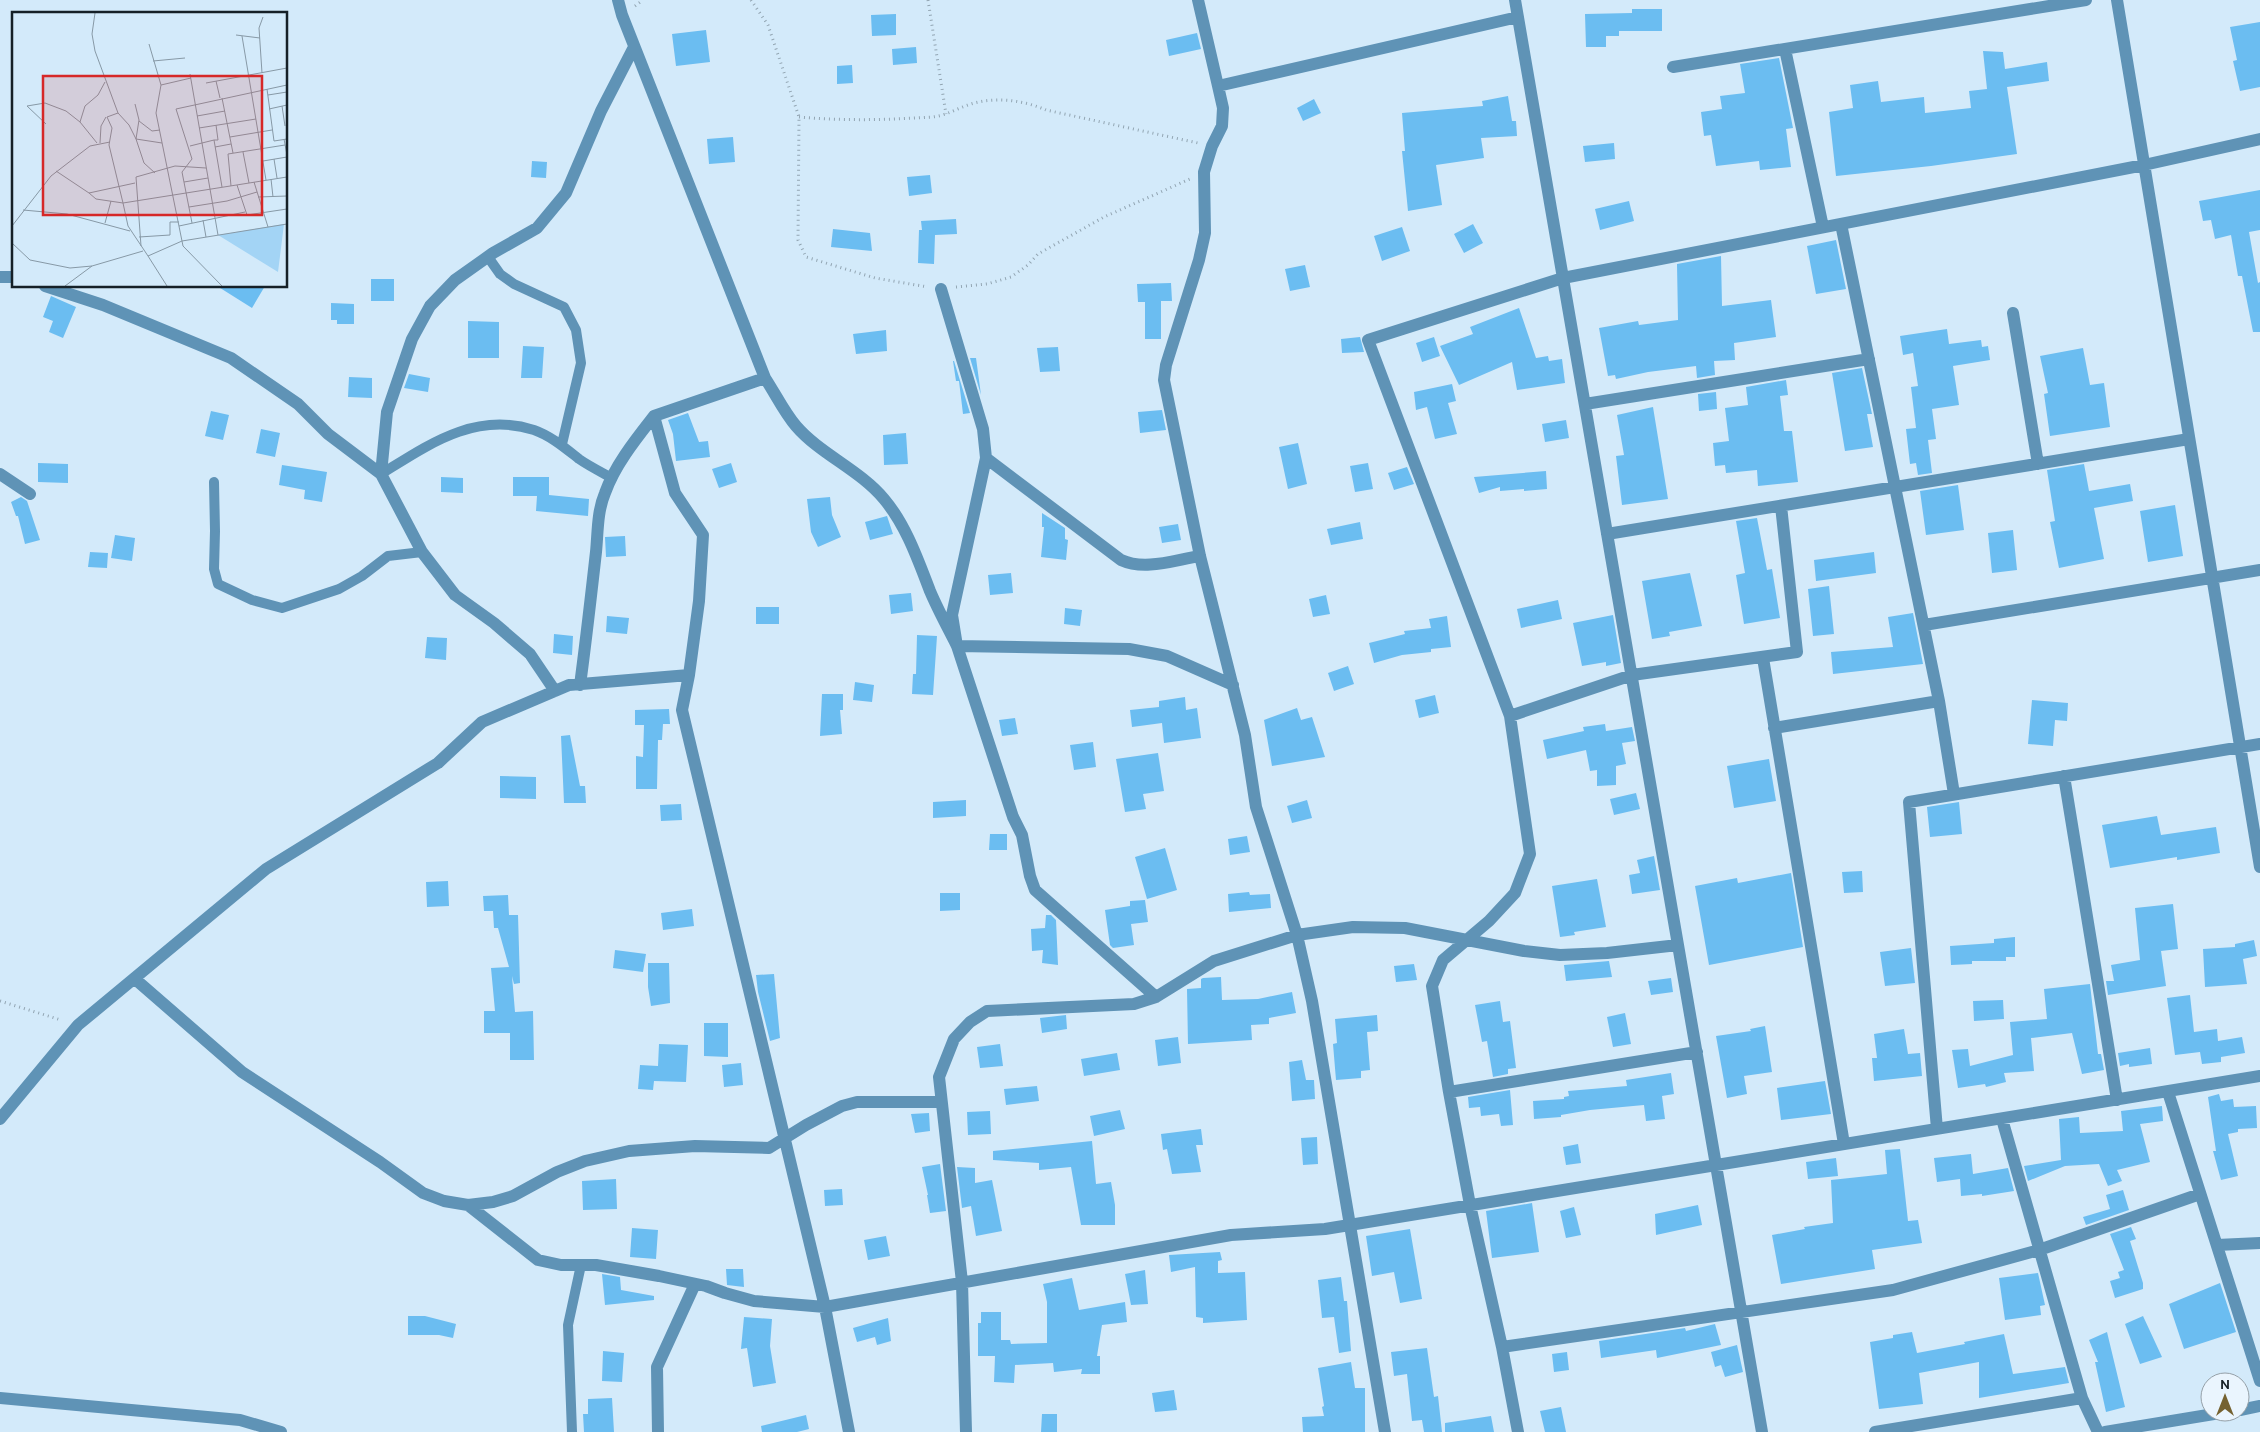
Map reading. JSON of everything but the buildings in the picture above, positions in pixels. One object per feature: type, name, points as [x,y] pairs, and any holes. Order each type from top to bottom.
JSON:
[{"type":"street","points":[[618,0],[634,46],[765,378],[796,426],[816,444],[844,463],[884,499],[904,531],[922,568],[930,592],[957,646],[1013,817],[1022,835],[1030,876],[1035,890],[1156,997]]},
{"type":"street","points":[[1198,0],[1223,108],[1222,126],[1212,146],[1204,172],[1205,233],[1199,260],[1166,365],[1164,380],[1200,556],[1245,735],[1256,807],[1297,935],[1312,1001],[1385,1432]]},
{"type":"street","points":[[1515,0],[1762,1432]]},
{"type":"street","points":[[1673,67],[2086,0]]},
{"type":"street","points":[[2117,0],[2260,867]]},
{"type":"street","points":[[1218,86],[1518,17]]},
{"type":"street","points":[[381,474],[387,412],[412,339],[430,306],[455,280],[488,257],[537,228],[566,193],[601,111],[634,46]]},
{"type":"street","points":[[1785,49],[1823,227]]},
{"type":"street","points":[[1518,1432],[1502,1347],[1470,1205],[1432,986],[1443,960],[1489,921],[1515,893],[1530,854],[1510,716],[1368,340],[1563,278],[2144,165],[2260,139]]},
{"type":"street","points":[[1841,224],[1924,625],[1954,794]]},
{"type":"street","points":[[52,288],[104,304],[231,358],[298,404],[328,434],[381,474],[422,552],[455,595],[494,623],[530,654],[555,691]]},
{"type":"street","points":[[942,289],[984,429],[986,458],[952,615],[957,646]]},
{"type":"street","points":[[2013,313],[2038,464]]},
{"type":"street","points":[[1585,404],[1869,359]]},
{"type":"street","points":[[580,684],[596,549],[598,512],[612,478],[640,433],[654,416],[765,378]]},
{"type":"street","points":[[654,416],[675,493],[703,535],[700,601],[682,710],[825,1307],[849,1432]]},
{"type":"street","points":[[1607,534],[2189,439]]},
{"type":"street","points":[[986,458],[1126,562],[1144,565],[1200,556]]},
{"type":"street","points":[[0,474],[30,494]]},
{"type":"street","points":[[1510,716],[1632,675],[1797,652],[1781,506]]},
{"type":"street","points":[[1924,625],[2260,570]]},
{"type":"street","points":[[957,646],[1129,649],[1167,656],[1233,685]]},
{"type":"street","points":[[1763,658],[1844,1144]]},
{"type":"street","points":[[0,1119],[78,1025],[266,869],[438,763],[482,722],[569,686],[689,675]]},
{"type":"street","points":[[1774,728],[1939,701]]},
{"type":"street","points":[[1937,1129],[1909,802],[2260,744]]},
{"type":"street","points":[[2064,776],[2117,1100]]},
{"type":"street","points":[[966,1432],[962,1282],[939,1077],[954,1040],[970,1022],[987,1011],[1134,1004],[1156,997],[1214,961],[1297,935],[1353,927],[1396,928],[1524,951],[1560,955],[1607,953],[1678,945]]},
{"type":"street","points":[[135,979],[242,1072],[380,1162],[423,1193],[444,1201],[468,1205],[493,1202],[513,1196],[557,1172],[585,1161],[629,1151],[694,1146],[769,1148],[842,1106],[857,1102],[942,1102]]},
{"type":"street","points":[[1449,1092],[1697,1052]]},
{"type":"street","points":[[468,1205],[538,1260],[561,1266],[596,1266],[696,1284],[754,1301],[825,1307],[1231,1235],[1326,1229],[2260,1076]]},
{"type":"street","points":[[2168,1092],[2260,1381]]},
{"type":"street","points":[[2002,1119],[2082,1398],[2098,1432]]},
{"type":"street","points":[[1502,1347],[1893,1290],[2039,1250],[2200,1194]]},
{"type":"street","points":[[2216,1245],[2260,1244]]},
{"type":"street","points":[[658,1432],[657,1367],[696,1284]]},
{"type":"street","points":[[0,1398],[240,1420],[281,1432]]},
{"type":"street","points":[[1875,1432],[2082,1398]]},
{"type":"street","points":[[2105,1432],[2200,1416]]},
{"type":"lane","points":[[488,257],[500,274],[514,284],[564,307],[576,330],[581,363],[562,444]]},
{"type":"lane","points":[[381,474],[437,440],[479,425],[508,425],[534,430],[562,444],[580,460],[612,478]]},
{"type":"lane","points":[[214,482],[214,569],[218,584],[252,600],[282,608],[339,589],[362,576],[388,556],[422,552]]},
{"type":"lane","points":[[572,1432],[568,1325],[581,1266]]},
{"type":"path","points":[[751,0],[768,25],[799,116],[798,240],[806,257],[875,278],[942,289],[988,284],[1011,277],[1028,265],[1038,254],[1104,217],[1204,172]]},
{"type":"path","points":[[928,0],[946,114]]},
{"type":"path","points":[[799,116],[830,120],[934,116],[946,114],[970,104],[996,100],[1027,102],[1046,110],[1212,146]]},
{"type":"path","points":[[0,1001],[78,1025]]}]
